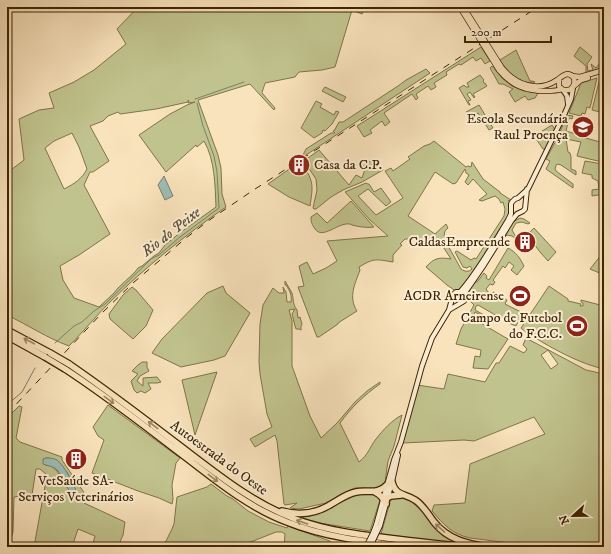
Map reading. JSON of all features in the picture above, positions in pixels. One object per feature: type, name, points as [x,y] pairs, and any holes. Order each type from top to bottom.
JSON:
[{"type":"highway","name":"Autoestrada do Oeste","points":[[7,330],[114,396],[230,484],[283,514],[329,530],[464,547]]},
{"type":"highway","name":"Autoestrada do Oeste","points":[[7,336],[48,355]]},
{"type":"highway","name":"Autoestrada do Oeste","points":[[67,367],[210,476],[245,500],[277,518],[293,525],[325,535],[412,547]]},
{"type":"highway","points":[[251,497],[283,511],[301,514],[322,509],[347,495],[356,492],[375,492],[383,489],[390,483],[401,495],[415,500],[422,506],[440,528],[455,539],[466,543],[488,547]]},
{"type":"highway","points":[[375,492],[386,500],[401,495]]},
{"type":"highway","points":[[349,539],[360,543],[384,547]]},
{"type":"main road","points":[[462,8],[505,77],[512,83],[530,90],[569,90],[581,80],[604,74]]},
{"type":"main road","points":[[500,69],[514,80],[522,84],[542,87],[568,74],[580,77],[604,70]]},
{"type":"main road","points":[[462,293],[484,265],[512,220],[525,209],[528,189],[571,99],[574,87],[574,80],[572,76]]},
{"type":"main road","points":[[559,79],[559,85],[567,96],[568,107]]},
{"type":"main road","points":[[449,310],[463,302],[464,300],[462,293],[464,287],[495,242],[511,214],[512,202],[528,189]]},
{"type":"main road","points":[[518,198],[522,199],[525,203]]},
{"type":"main road","points":[[512,208],[515,212],[520,212]]},
{"type":"main road","points":[[370,547],[386,500],[394,460],[401,442],[422,366],[432,338],[449,310],[454,293],[462,293]]},
{"type":"main road","points":[[452,299],[455,303],[460,304]]},
{"type":"main road","points":[[366,547],[378,525]]},
{"type":"green space","points":[[138,7],[191,7],[198,12],[202,7],[365,8],[362,14],[352,10],[335,67],[299,72],[295,77],[265,83],[262,93],[275,108],[274,110],[250,84],[198,100],[218,155],[221,168],[222,194],[226,207],[181,240],[138,276],[110,302],[69,346],[7,315],[7,173],[24,160],[19,119],[39,110],[54,108],[49,93],[74,82],[94,70],[126,44],[117,29]],"holes":[[[188,100],[189,101],[188,103],[195,102],[170,114],[139,135],[166,172],[196,145],[197,147],[204,141],[208,148],[212,164],[215,181],[216,207],[181,232],[165,245],[159,253],[138,268],[99,307],[74,298],[63,280],[60,266],[110,234],[84,185],[90,172],[93,172],[109,161],[90,126],[103,121],[108,116],[118,112],[120,114],[156,109],[188,102]],[[72,133],[87,169],[83,176],[64,189],[45,148],[54,141]]]},
{"type":"green space","points":[[481,47],[490,61],[485,64],[481,58],[476,61],[473,57],[461,65],[459,64],[446,72],[447,75],[434,83],[436,87],[431,90],[428,86],[416,94],[418,98],[416,100],[412,94],[384,113],[390,122],[385,126],[382,121],[370,130],[372,133],[364,137],[357,126]]},
{"type":"green space","points":[[580,47],[592,57],[587,64],[588,71],[593,70],[591,64],[596,68],[600,63],[604,66],[604,68],[586,73],[586,66],[574,56]]},
{"type":"green space","points":[[516,50],[530,81],[535,82],[524,82],[514,77],[500,60]]},
{"type":"green space","points":[[492,66],[502,78],[512,86],[524,91],[538,93],[535,98],[528,100],[525,96],[515,102],[509,92],[513,89],[503,84],[499,84],[490,68]]},
{"type":"green space","points":[[426,69],[430,73],[303,157],[306,149],[331,133],[335,133],[333,131],[339,122],[343,122],[406,80]]},
{"type":"green space","points":[[480,75],[487,86],[473,94],[475,97],[474,98],[470,92],[467,94],[471,100],[468,101],[469,105],[459,88],[464,85],[469,87],[467,83]]},
{"type":"green space","points":[[597,78],[590,108],[587,107],[585,114],[582,113],[581,116],[569,113],[581,83]]},
{"type":"green space","points":[[600,78],[604,79],[604,113],[592,110]]},
{"type":"green space","points":[[325,87],[346,97],[343,102],[322,91]]},
{"type":"green space","points":[[316,101],[322,104],[320,107],[334,115],[336,111],[339,112],[332,124],[325,131],[323,130],[322,133],[314,138],[301,128]]},
{"type":"green space","points":[[479,105],[493,128],[489,130],[478,113],[470,118],[466,112]]},
{"type":"green space","points":[[567,115],[573,116],[572,119],[569,118],[566,131],[604,143],[602,162],[577,156],[581,142],[566,139],[568,152],[570,153],[571,157],[571,169],[576,171],[576,175],[558,164],[556,165],[555,169],[573,184],[573,188],[546,169],[550,161],[546,159],[557,139]]},
{"type":"green space","points":[[552,125],[555,130],[545,149],[543,149],[534,136]]},
{"type":"green space","points":[[434,141],[466,167],[471,167],[472,162],[483,179],[511,200],[510,202],[508,200],[511,204],[511,214],[465,287],[457,292],[426,267],[437,259],[451,259],[438,239],[405,239],[393,255],[393,262],[375,260],[359,267],[360,270],[353,290],[353,301],[357,311],[317,337],[298,287],[304,286],[299,266],[307,262],[313,274],[337,261],[327,241],[388,236],[370,220],[345,192],[366,183],[369,184],[374,192],[381,188],[391,202],[386,206],[368,189],[358,196],[376,215],[403,198],[385,171],[391,168],[393,171],[410,159],[408,157],[424,146]],"holes":[[[465,169],[466,173],[469,175],[465,182],[468,185],[473,179],[487,194],[479,200],[482,201],[495,196],[501,203],[503,202],[505,209],[504,216],[476,259],[474,258],[471,260],[457,251],[455,252],[463,267],[467,268],[470,266],[472,269],[470,271],[464,271],[461,269],[446,242],[447,240],[444,236],[445,231],[448,228],[446,224],[435,234],[408,216],[435,172],[453,184],[456,183]]]},
{"type":"green space","points":[[319,150],[349,185],[356,175],[362,178],[365,169],[363,166],[375,158],[383,170],[362,182],[343,190],[314,209],[317,190],[316,179],[304,161]]},
{"type":"green space","points":[[585,161],[602,164],[601,170],[604,170],[602,180],[604,181],[604,194],[592,196],[592,190],[599,189],[598,181],[592,178],[592,175],[582,173]]},
{"type":"green space","points":[[295,165],[297,168],[303,165],[311,180],[312,189],[310,206],[289,197],[268,184]]},
{"type":"green space","points":[[351,201],[374,227],[345,224],[322,233],[315,229],[311,221],[311,217],[317,213],[327,223]]},
{"type":"green space","points":[[520,218],[530,223],[516,223],[512,230],[516,237],[507,235],[503,239],[502,243],[500,243],[513,222]]},
{"type":"green space","points":[[534,228],[556,252],[548,261],[527,235]]},
{"type":"green space","points":[[508,248],[518,256],[524,266],[517,275],[511,270],[514,266],[509,262],[505,268],[503,266],[493,280],[495,282],[493,285],[490,284],[486,289],[488,292],[492,294],[493,292],[507,300],[505,304],[523,313],[516,326],[478,305],[476,306],[475,310],[493,320],[492,321],[475,312],[472,318],[508,339],[488,369],[473,368],[475,356],[480,357],[481,350],[456,344],[461,329],[474,305],[465,296],[473,282],[477,282],[484,273],[487,276],[486,278],[489,280]]},
{"type":"green space","points":[[602,254],[604,254],[604,266],[602,274],[590,269]]},
{"type":"green space","points":[[285,281],[292,293],[298,318],[300,317],[302,324],[301,330],[296,329],[292,314],[295,309],[289,310],[292,321],[292,366],[310,416],[321,438],[337,423],[355,402],[380,382],[380,384],[353,407],[340,423],[359,462],[385,429],[402,415],[394,446],[388,461],[385,482],[381,487],[375,489],[355,488],[326,503],[299,509],[290,508],[297,503],[284,504],[277,441],[275,435],[255,447],[250,439],[272,427],[267,414],[260,374],[260,324],[263,305],[273,288],[279,293],[284,293],[283,287],[286,292],[287,302],[291,302],[289,289],[285,285]]},
{"type":"green space","points":[[223,286],[226,293],[250,313],[225,356],[214,360],[181,367],[152,353],[162,339],[207,293]]},
{"type":"green space","points":[[549,286],[568,299],[568,301],[581,304],[580,306],[583,306],[581,300],[604,306],[604,369],[564,354],[521,328]]},
{"type":"green space","points":[[132,287],[153,310],[146,326],[133,339],[110,319],[109,314],[123,295]]},
{"type":"green space","points":[[526,338],[586,370],[604,374],[604,454],[599,457],[604,472],[604,547],[541,547],[470,538],[453,531],[440,521],[432,511],[434,505],[465,503],[470,464],[545,434],[534,417],[474,441],[464,440],[403,443],[407,421],[417,385],[444,389],[448,374],[485,382],[496,363],[499,363],[510,346],[524,353],[527,349],[523,345]],"holes":[[[548,350],[558,364],[551,369],[541,355]]]},
{"type":"green space","points":[[142,362],[147,362],[149,371],[140,376],[137,381],[143,386],[143,378],[157,377],[161,382],[148,383],[151,389],[145,393],[141,391],[137,393],[134,390],[131,381],[138,374],[132,371]]},
{"type":"green space","points":[[217,372],[195,435],[182,380]]},
{"type":"green space","points":[[108,405],[180,458],[176,463],[172,485],[172,504],[92,473],[104,440],[98,436],[93,427]]},
{"type":"green space","points":[[19,406],[22,407],[16,438],[20,442],[62,457],[62,460],[83,491],[85,496],[84,503],[125,522],[123,535],[120,542],[133,547],[92,547],[95,536],[78,529],[72,547],[34,547],[47,475],[40,469],[36,469],[32,495],[14,497],[13,532],[9,544],[13,547],[7,547],[7,418]],"holes":[[[49,458],[67,472],[77,494],[75,497],[57,471],[51,466],[45,465],[43,459]]]},
{"type":"green space","points":[[211,484],[248,511],[269,522],[287,528],[288,526],[330,541],[330,547],[284,547],[285,534],[282,532],[276,532],[238,547],[163,547],[174,524],[177,497],[207,487]]},
{"type":"green space","points":[[360,493],[374,495],[380,500],[370,531],[319,523],[295,516],[304,516],[346,497]]},
{"type":"green space","points":[[399,497],[412,501],[419,506],[435,526],[462,544],[381,534],[391,499]]},
{"type":"water","points":[[164,176],[173,196],[165,200],[158,185]]},
{"type":"water","points":[[45,458],[57,460],[60,463],[67,472],[73,484],[77,497],[68,489],[56,469],[43,464],[43,460]]},
{"type":"waterway","points":[[195,99],[244,82]]},
{"type":"waterway","name":"Rio do Peixe","points":[[55,343],[74,326],[82,322],[94,311],[105,304],[151,259],[159,255],[180,237],[219,208],[217,172],[214,156],[203,126],[197,103]]},
{"type":"waterway","points":[[7,405],[22,392],[35,368]]},
{"type":"railway","points":[[7,414],[101,314],[133,283],[208,221],[252,191],[538,7]]},
{"type":"place","name":"Escola Secundária Raul Proença","points":[[583,127]]},
{"type":"place","name":"Casa da C.P.","points":[[299,165]]},
{"type":"place","name":"CaldasEmpreende","points":[[525,242]]},
{"type":"place","name":"ACDR Arneirense","points":[[520,296]]},
{"type":"place","name":"Campo de Futebol do F.C.C.","points":[[577,326]]},
{"type":"place","name":"VetSaúde SA- Serviços Veterinários","points":[[76,459]]}]
